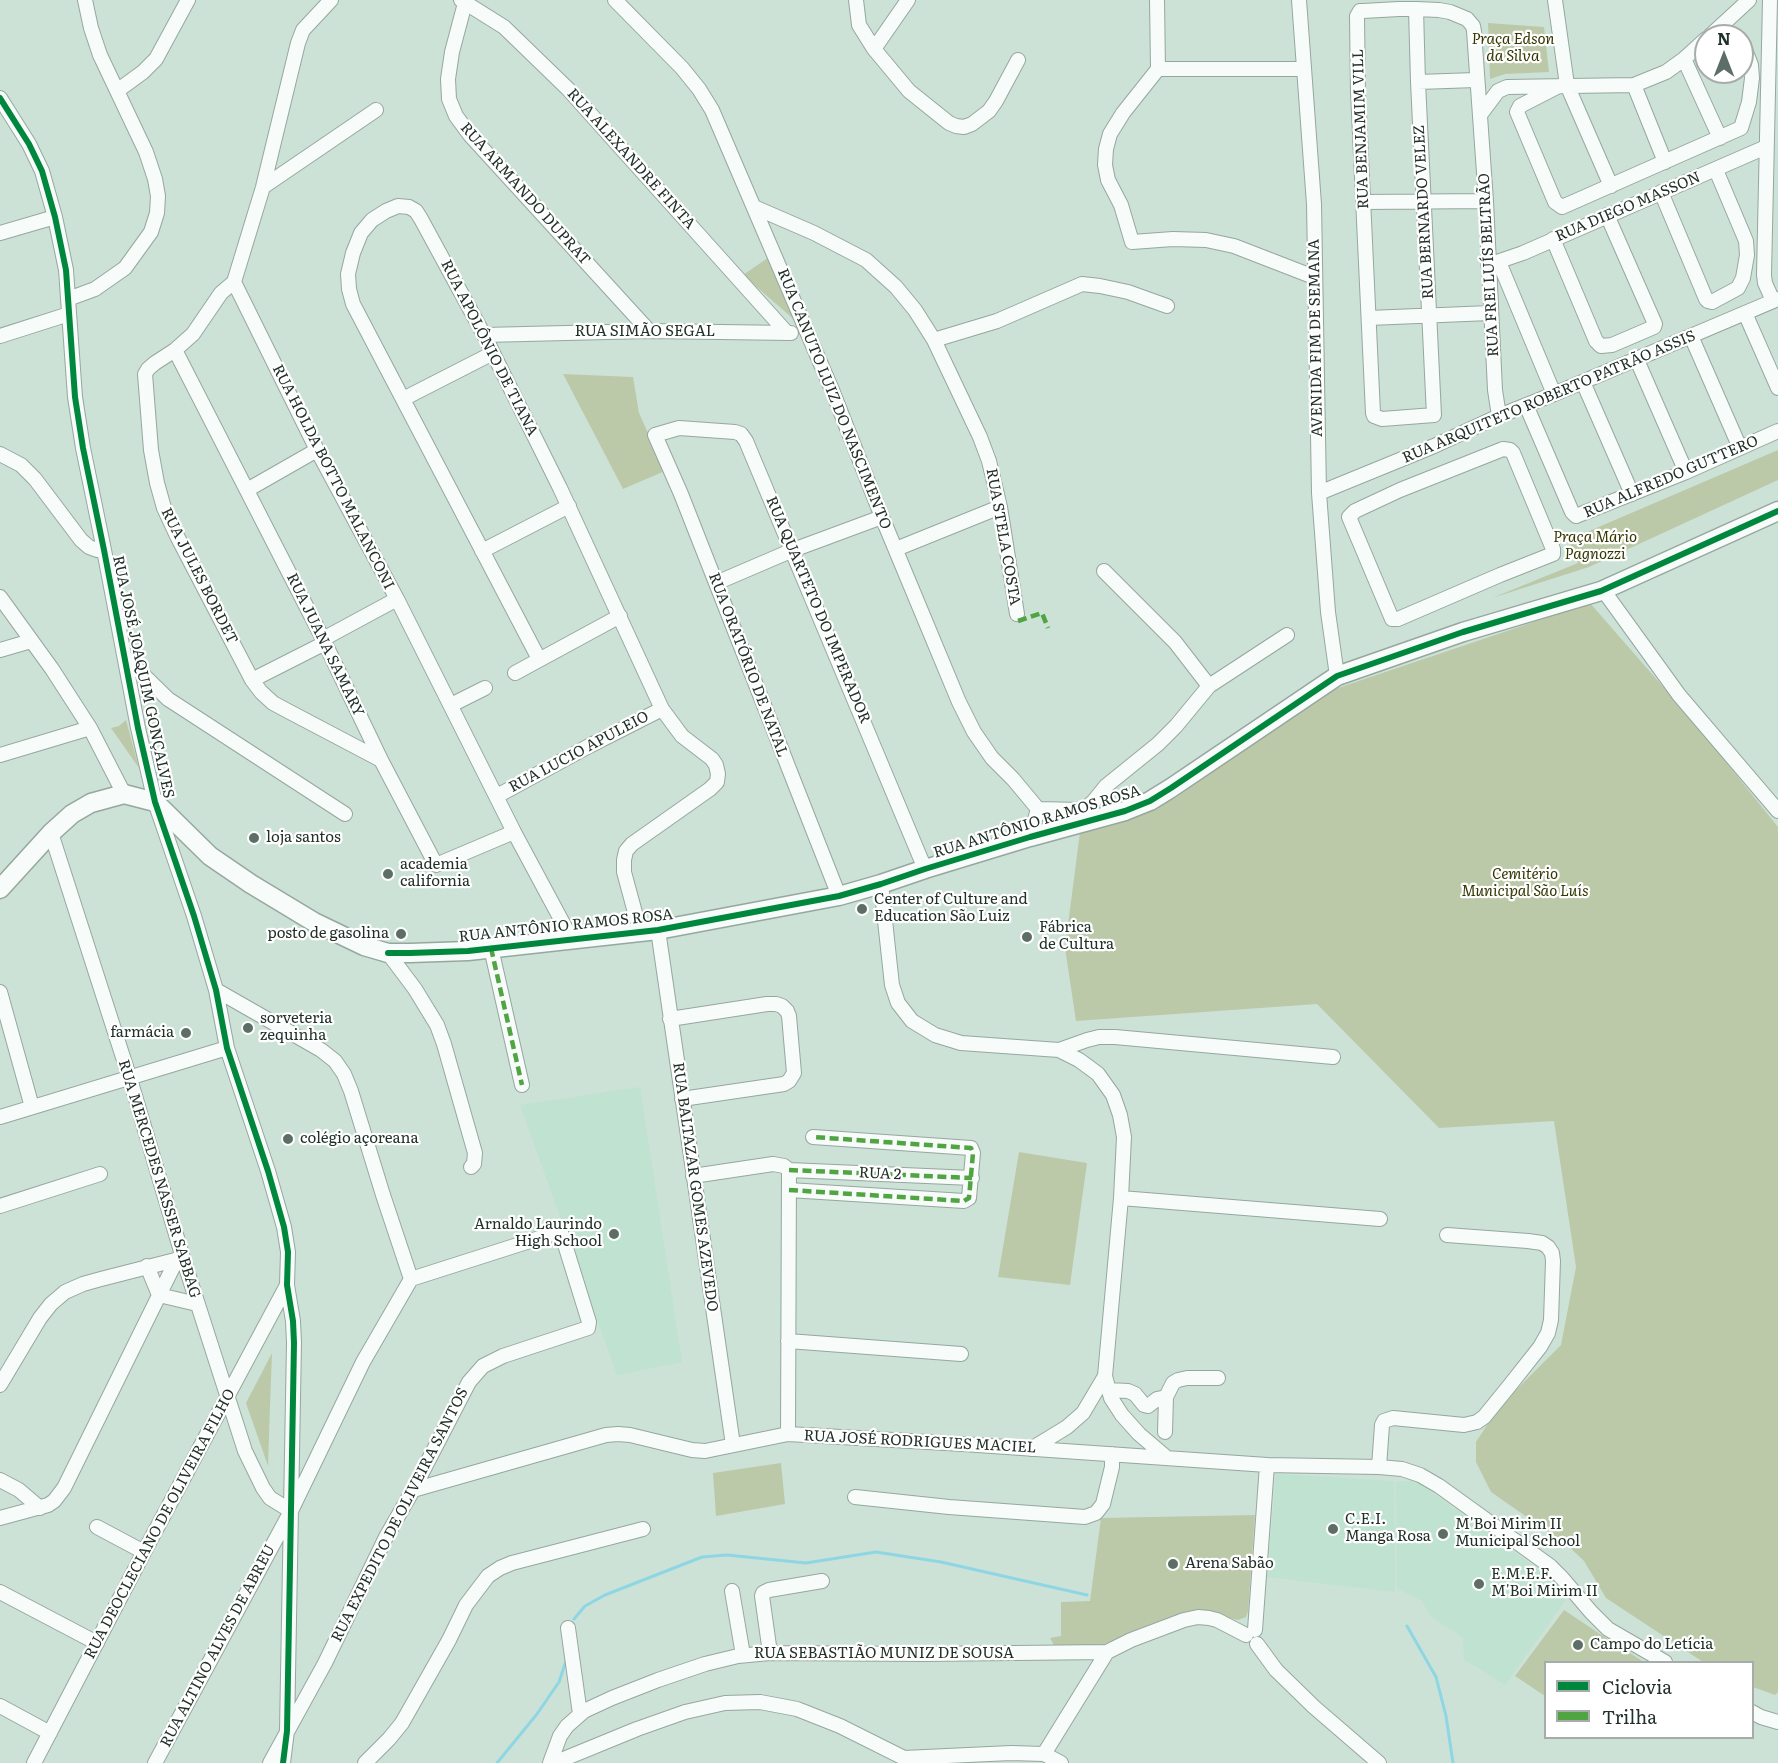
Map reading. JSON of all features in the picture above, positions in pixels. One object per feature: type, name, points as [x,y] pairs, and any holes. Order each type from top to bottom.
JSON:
[{"type":"main road","name":"RUA ANTÔNIO RAMOS ROSA","points":[[155,802],[210,856],[314,922],[364,946],[388,952],[410,953],[491,948],[649,931],[839,896],[1030,837],[1125,812],[1150,801],[1171,788],[1336,676],[1463,632],[1601,591],[1778,511]]},
{"type":"main road","points":[[0,889],[51,833],[72,814],[91,803],[124,794],[155,802]]},
{"type":"street","points":[[68,299],[95,289],[125,268],[151,232],[157,213],[158,196],[155,179],[146,152],[97,46],[86,0]]},
{"type":"street","points":[[117,91],[143,72],[156,59],[188,0]]},
{"type":"street","points":[[234,282],[263,187],[298,43],[303,30],[331,0]]},
{"type":"street","name":"RUA CANUTO LUIZ DO NASCIMENTO","points":[[615,0],[682,68],[712,110],[832,390],[959,702],[974,732],[992,758],[1013,778],[1038,809],[1068,826]]},
{"type":"street","points":[[856,0],[859,25],[874,49],[909,91],[949,123],[964,127],[989,111],[1018,60]]},
{"type":"street","points":[[874,49],[908,0]]},
{"type":"street","points":[[1157,0],[1158,69],[1123,113],[1110,135],[1106,149],[1105,165],[1108,180],[1121,205],[1132,242],[1173,239],[1206,240],[1234,246],[1314,277]]},
{"type":"street","name":"AVENIDA FIM DE SEMANA","points":[[1299,0],[1314,204],[1319,493],[1328,612],[1336,676]]},
{"type":"street","points":[[1554,0],[1563,86],[1611,186]]},
{"type":"street","points":[[1723,24],[1749,0]]},
{"type":"street","points":[[1770,0],[1766,147],[1772,196],[1764,275],[1765,283],[1775,300]]},
{"type":"street","name":"RUA ARMANDO DUPRAT","points":[[463,1],[448,79],[449,99],[456,116],[470,135],[649,331]]},
{"type":"street","name":"RUA ALEXANDRE FINTA","points":[[463,1],[504,27],[568,89],[787,333]]},
{"type":"street","name":"RUA BENJAMIM VILL","points":[[1434,415],[1382,419],[1374,416],[1358,92],[1358,13],[1416,9],[1459,15],[1471,22],[1474,31],[1476,80]]},
{"type":"street","name":"RUA BERNARDO VELEZ","points":[[1416,9],[1434,415]]},
{"type":"street","points":[[1730,18],[1733,24]]},
{"type":"street","points":[[1480,115],[1498,92],[1507,87],[1634,85],[1656,77],[1694,50]]},
{"type":"street","points":[[1684,59],[1720,138]]},
{"type":"street","points":[[1158,69],[1304,69]]},
{"type":"street","points":[[1418,82],[1476,80]]},
{"type":"street","name":"RUA FREI LUÍS BELTRÃO","points":[[1476,80],[1486,201],[1494,264],[1490,312],[1494,390],[1498,416]]},
{"type":"street","points":[[1563,86],[1520,106],[1516,111],[1555,202],[1565,207],[1741,128],[1749,102],[1751,84]]},
{"type":"street","points":[[1634,85],[1665,162]]},
{"type":"street","name":"RUA JOSÉ JOAQUIM GONÇALVES","points":[[0,98],[30,144],[42,171],[55,217],[66,270],[75,397],[83,448],[138,728],[155,802],[186,891],[216,990],[227,1048],[284,1227],[288,1252],[287,1285],[294,1343],[287,1731],[283,1763]]},
{"type":"street","points":[[263,187],[376,110]]},
{"type":"street","name":"RUA DIEGO MASSON","points":[[1494,264],[1766,147]]},
{"type":"street","points":[[1661,192],[1706,299],[1712,302],[1738,288],[1743,278],[1747,255],[1746,240],[1716,170]]},
{"type":"street","points":[[1364,202],[1486,201]]},
{"type":"street","name":"RUA APOLÔNIO DE TIANA","points":[[538,659],[353,304],[348,274],[361,233],[372,220],[398,207],[409,207],[416,211],[484,335],[569,506],[662,709],[682,736],[716,765],[717,782],[710,789],[632,844],[626,851],[624,872],[649,931]]},
{"type":"street","name":"RUA STELA COSTA","points":[[754,207],[814,232],[866,260],[896,287],[915,310],[934,340],[989,461],[1000,507],[1017,614]]},
{"type":"street","points":[[1553,239],[1599,344],[1606,346],[1654,327],[1655,324],[1607,215]]},
{"type":"street","points":[[0,233],[55,217]]},
{"type":"street","points":[[1494,264],[1554,394]]},
{"type":"street","name":"RUA JULES BORDET","points":[[234,282],[221,293],[193,334],[176,351],[155,363],[145,374],[151,450],[164,508],[252,680],[261,692],[273,703],[381,760]]},
{"type":"street","name":"RUA HOLDA BOTTO MALANCONI","points":[[234,282],[317,450],[397,599],[514,832],[572,940]]},
{"type":"street","points":[[934,340],[997,321],[1082,284],[1128,292],[1167,306]]},
{"type":"street","name":"RUA ARQUITETO ROBERTO PATRÃO ASSIS","points":[[1319,493],[1775,300]]},
{"type":"street","points":[[1369,318],[1490,312]]},
{"type":"street","points":[[1745,313],[1778,388]]},
{"type":"street","points":[[0,336],[69,315]]},
{"type":"street","name":"RUA SIMÃO SEGAL","points":[[484,335],[649,331],[807,332]]},
{"type":"street","points":[[1691,336],[1740,448]]},
{"type":"street","name":"RUA JUANA SAMARY","points":[[176,351],[436,865],[514,832]]},
{"type":"street","points":[[403,399],[493,353]]},
{"type":"street","points":[[1637,360],[1686,471]]},
{"type":"street","points":[[1583,382],[1632,494]]},
{"type":"street","name":"RUA ALFREDO GUTTERO","points":[[1526,405],[1574,515],[1578,516],[1778,431]]},
{"type":"street","name":"RUA QUARTETO DO IMPERADOR","points":[[655,435],[679,428],[735,432],[741,434],[751,450],[925,869]]},
{"type":"street","name":"RUA ORATÓRIO DE NATAL","points":[[655,435],[681,495],[839,896]]},
{"type":"street","points":[[1503,449],[1510,450],[1553,549],[1553,554],[1398,619],[1392,619],[1349,517],[1355,511],[1400,490],[1503,449]]},
{"type":"street","points":[[247,490],[317,450]]},
{"type":"street","points":[[0,454],[21,465],[28,472],[81,540],[90,547],[104,550]]},
{"type":"street","points":[[482,551],[569,506]]},
{"type":"street","points":[[896,549],[1000,507]]},
{"type":"street","points":[[716,583],[793,550],[882,517]]},
{"type":"street","points":[[1104,571],[1175,642],[1209,686]]},
{"type":"street","points":[[1601,591],[1606,594],[1679,695],[1778,811]]},
{"type":"street","points":[[0,597],[52,669],[90,728],[124,794]]},
{"type":"street","points":[[252,680],[397,599]]},
{"type":"street","points":[[514,673],[620,616]]},
{"type":"street","points":[[1030,837],[1038,809],[1079,810],[1087,807],[1106,786],[1158,744],[1209,686],[1287,634]]},
{"type":"street","points":[[0,650],[31,641]]},
{"type":"street","points":[[125,657],[168,699],[345,814]]},
{"type":"street","points":[[451,705],[485,688]]},
{"type":"street","name":"RUA LUCIO APULEIO","points":[[497,796],[662,709]]},
{"type":"street","points":[[0,755],[90,728]]},
{"type":"street","name":"RUA MERCEDES NASSER SABBAG","points":[[51,833],[130,1079],[180,1258],[245,1451],[270,1498],[291,1511]]},
{"type":"street","points":[[882,884],[892,985],[898,1003],[912,1021],[935,1035],[961,1043],[1059,1050],[1079,1060],[1098,1074],[1113,1095],[1124,1137],[1121,1198],[1105,1376],[1109,1390],[1122,1415],[1139,1434],[1166,1457]]},
{"type":"street","name":"RUA BALTAZAR GOMES AZEVEDO","points":[[649,931],[670,1019],[733,1445]]},
{"type":"street","points":[[491,948],[522,1085]]},
{"type":"street","points":[[388,952],[437,1025],[475,1153],[474,1164],[471,1167]]},
{"type":"street","points":[[216,990],[321,1050],[335,1061],[344,1074],[411,1279]]},
{"type":"street","points":[[0,992],[3,1009],[33,1107]]},
{"type":"street","points":[[670,1019],[767,1004],[782,1006],[789,1016],[794,1073],[789,1081],[682,1099]]},
{"type":"street","points":[[1059,1050],[1099,1037],[1115,1037],[1333,1057]]},
{"type":"street","points":[[0,1117],[227,1048]]},
{"type":"street","points":[[789,1190],[964,1201],[969,1198],[973,1150],[969,1148],[813,1137]]},
{"type":"street","points":[[693,1176],[774,1164],[784,1166],[789,1170]]},
{"type":"street","name":"RUA 2","points":[[789,1170],[972,1178]]},
{"type":"street","name":"RUA JOSÉ RODRIGUES MACIEL","points":[[789,1170],[788,1434],[1267,1465],[1402,1469],[1420,1475],[1439,1486],[1550,1566],[1608,1629],[1663,1661]]},
{"type":"street","points":[[0,1206],[100,1174]]},
{"type":"street","points":[[1121,1198],[1380,1219]]},
{"type":"street","name":"RUA EXPEDITO DE OLIVEIRA SANTOS","points":[[270,1763],[325,1663],[386,1537],[469,1382],[483,1366],[503,1356],[588,1328],[589,1322],[564,1239],[562,1235],[555,1233],[411,1279]]},
{"type":"street","points":[[1379,1467],[1384,1421],[1393,1418],[1464,1425],[1477,1422],[1484,1417],[1510,1385],[1540,1347],[1548,1333],[1551,1320],[1553,1261],[1548,1247],[1542,1243],[1528,1241],[1447,1235]]},
{"type":"street","points":[[0,1385],[51,1304],[65,1292],[83,1284],[180,1258]]},
{"type":"street","points":[[0,1518],[40,1508],[54,1501],[64,1488],[159,1295],[180,1258]]},
{"type":"street","points":[[147,1266],[159,1295]]},
{"type":"street","name":"RUA ALTINO ALVES DE ABREU","points":[[155,1763],[291,1511],[363,1362],[411,1279]]},
{"type":"street","name":"RUA DEOCLECIANO DE OLIVEIRA FILHO","points":[[34,1763],[287,1285]]},
{"type":"street","points":[[159,1295],[197,1304]]},
{"type":"street","points":[[788,1341],[961,1354]]},
{"type":"street","points":[[1031,1449],[1067,1427],[1083,1413],[1105,1376]]},
{"type":"street","points":[[1165,1432],[1166,1397],[1173,1383],[1178,1380],[1218,1378]]},
{"type":"street","points":[[1109,1390],[1135,1394],[1144,1405],[1148,1406],[1157,1399],[1166,1397]]},
{"type":"street","points":[[413,1490],[606,1435],[630,1435],[705,1451],[788,1434]]},
{"type":"street","points":[[855,1497],[949,1507],[1085,1517],[1096,1513],[1103,1504],[1112,1467],[1112,1454]]},
{"type":"street","points":[[1267,1465],[1253,1636],[1276,1670],[1378,1763]]},
{"type":"street","points":[[0,1480],[19,1490],[40,1508]]},
{"type":"street","points":[[97,1527],[144,1552]]},
{"type":"street","points":[[364,1763],[402,1723],[466,1605],[488,1576],[512,1563],[643,1529]]},
{"type":"street","points":[[771,1653],[763,1593],[822,1581]]},
{"type":"street","points":[[732,1591],[742,1655]]},
{"type":"street","points":[[0,1592],[97,1643]]},
{"type":"street","name":"RUA SEBASTIÃO MUNIZ DE SOUSA","points":[[552,1763],[560,1736],[580,1714],[612,1698],[658,1680],[742,1655],[1107,1652],[1131,1640],[1198,1617],[1217,1620],[1253,1636]]},
{"type":"street","points":[[568,1628],[580,1714]]},
{"type":"street","points":[[1044,1754],[1107,1652]]},
{"type":"street","points":[[552,1763],[685,1712],[725,1703],[760,1702],[797,1709],[840,1726],[907,1761],[1001,1753],[1044,1754],[1061,1763]]},
{"type":"street","points":[[0,1706],[50,1733]]},
{"type":"street","points":[[1754,1713],[1778,1722]]},
{"type":"shaded area","name":"Arnaldo Laurindo High School","points":[[640,1087],[682,1362],[617,1375],[520,1105]]},
{"type":"shaded area","name":"C.E.I. Manga Rosa","points":[[1276,1474],[1394,1481],[1395,1592],[1267,1577]]},
{"type":"shaded area","name":"M'Boi Mirim II Municipal School","points":[[1415,1480],[1561,1586],[1567,1598],[1505,1685],[1464,1659],[1463,1638],[1430,1616],[1422,1601],[1397,1588],[1396,1482]]},
{"type":"green space","name":"Praça Edson da Silva","points":[[1488,23],[1544,27],[1549,72],[1505,74],[1490,79]]},
{"type":"green space","points":[[772,255],[798,323],[743,275]]},
{"type":"green space","points":[[563,374],[633,377],[639,413],[665,471],[623,489]]},
{"type":"green space","name":"Praça Mário Pagnozzi","points":[[1778,450],[1778,480],[1589,567],[1492,598],[1578,563],[1566,534],[1580,535]]},
{"type":"green space","name":"Cemitério Municipal São Luís","points":[[1590,603],[1693,721],[1778,827],[1778,1692],[1775,1695],[1754,1687],[1754,1661],[1701,1661],[1606,1598],[1584,1561],[1567,1545],[1491,1492],[1476,1462],[1476,1442],[1498,1408],[1561,1345],[1576,1267],[1554,1121],[1439,1128],[1317,1004],[1076,1021],[1065,948],[1080,832],[1177,797],[1326,692]]},
{"type":"green space","points":[[126,720],[139,768],[111,728],[119,726]]},
{"type":"green space","points":[[1019,1152],[1087,1163],[1070,1285],[998,1277]]},
{"type":"green space","points":[[272,1353],[270,1406],[268,1466],[246,1403]]},
{"type":"green space","points":[[781,1463],[785,1504],[716,1516],[713,1473]]},
{"type":"green space","name":"Arena Sabão","points":[[1255,1515],[1246,1617],[1238,1620],[1217,1615],[1118,1639],[1096,1647],[1055,1647],[1050,1638],[1061,1636],[1061,1602],[1090,1601],[1101,1518]]},
{"type":"green space","name":"Campo do Letícia","points":[[1564,1610],[1642,1661],[1544,1661],[1544,1695],[1515,1676]]},
{"type":"waterway","points":[[574,1619],[585,1606],[605,1595],[702,1557],[727,1555],[806,1563],[876,1552],[941,1562],[1087,1595]]},
{"type":"waterway","points":[[1407,1626],[1436,1677],[1446,1716],[1453,1763]]},
{"type":"waterway","points":[[497,1763],[537,1714],[559,1682],[566,1661]]},
{"type":"marked path","points":[[1018,621],[1042,613],[1048,628]]},
{"type":"marked path","points":[[491,948],[522,1085]]},
{"type":"marked path","points":[[789,1190],[964,1201],[969,1198],[973,1153],[971,1148],[813,1137]]},
{"type":"marked path","points":[[789,1170],[972,1178]]},
{"type":"cycle path","points":[[0,98],[29,144],[42,171],[55,217],[66,270],[75,397],[83,448],[138,728],[155,802],[194,916],[216,990],[227,1048],[284,1227],[288,1252],[287,1285],[294,1343],[287,1731],[283,1763]]},
{"type":"cycle path","points":[[388,953],[468,951],[658,930],[839,896],[1030,837],[1125,811],[1150,801],[1171,788],[1337,676],[1463,632],[1601,591],[1778,511]]},
{"type":"place","name":"loja santos","points":[[254,838]]},
{"type":"place","name":"academia california","points":[[388,874]]},
{"type":"place","name":"Center of Culture and Education São Luiz","points":[[862,909]]},
{"type":"place","name":"posto de gasolina","points":[[401,934]]},
{"type":"place","name":"Fábrica de Cultura","points":[[1027,937]]},
{"type":"place","name":"sorveteria zequinha","points":[[248,1028]]},
{"type":"place","name":"farmácia","points":[[186,1033]]},
{"type":"place","name":"colégio açoreana","points":[[288,1139]]},
{"type":"place","name":"Arnaldo Laurindo High School","points":[[614,1234]]},
{"type":"place","name":"C.E.I. Manga Rosa","points":[[1333,1529]]},
{"type":"place","name":"M'Boi Mirim II Municipal School","points":[[1443,1534]]},
{"type":"place","name":"Arena Sabão","points":[[1173,1564]]},
{"type":"place","name":"E.M.E.F. M'Boi Mirim II","points":[[1479,1584]]},
{"type":"place","name":"Campo do Letícia","points":[[1578,1645]]}]
